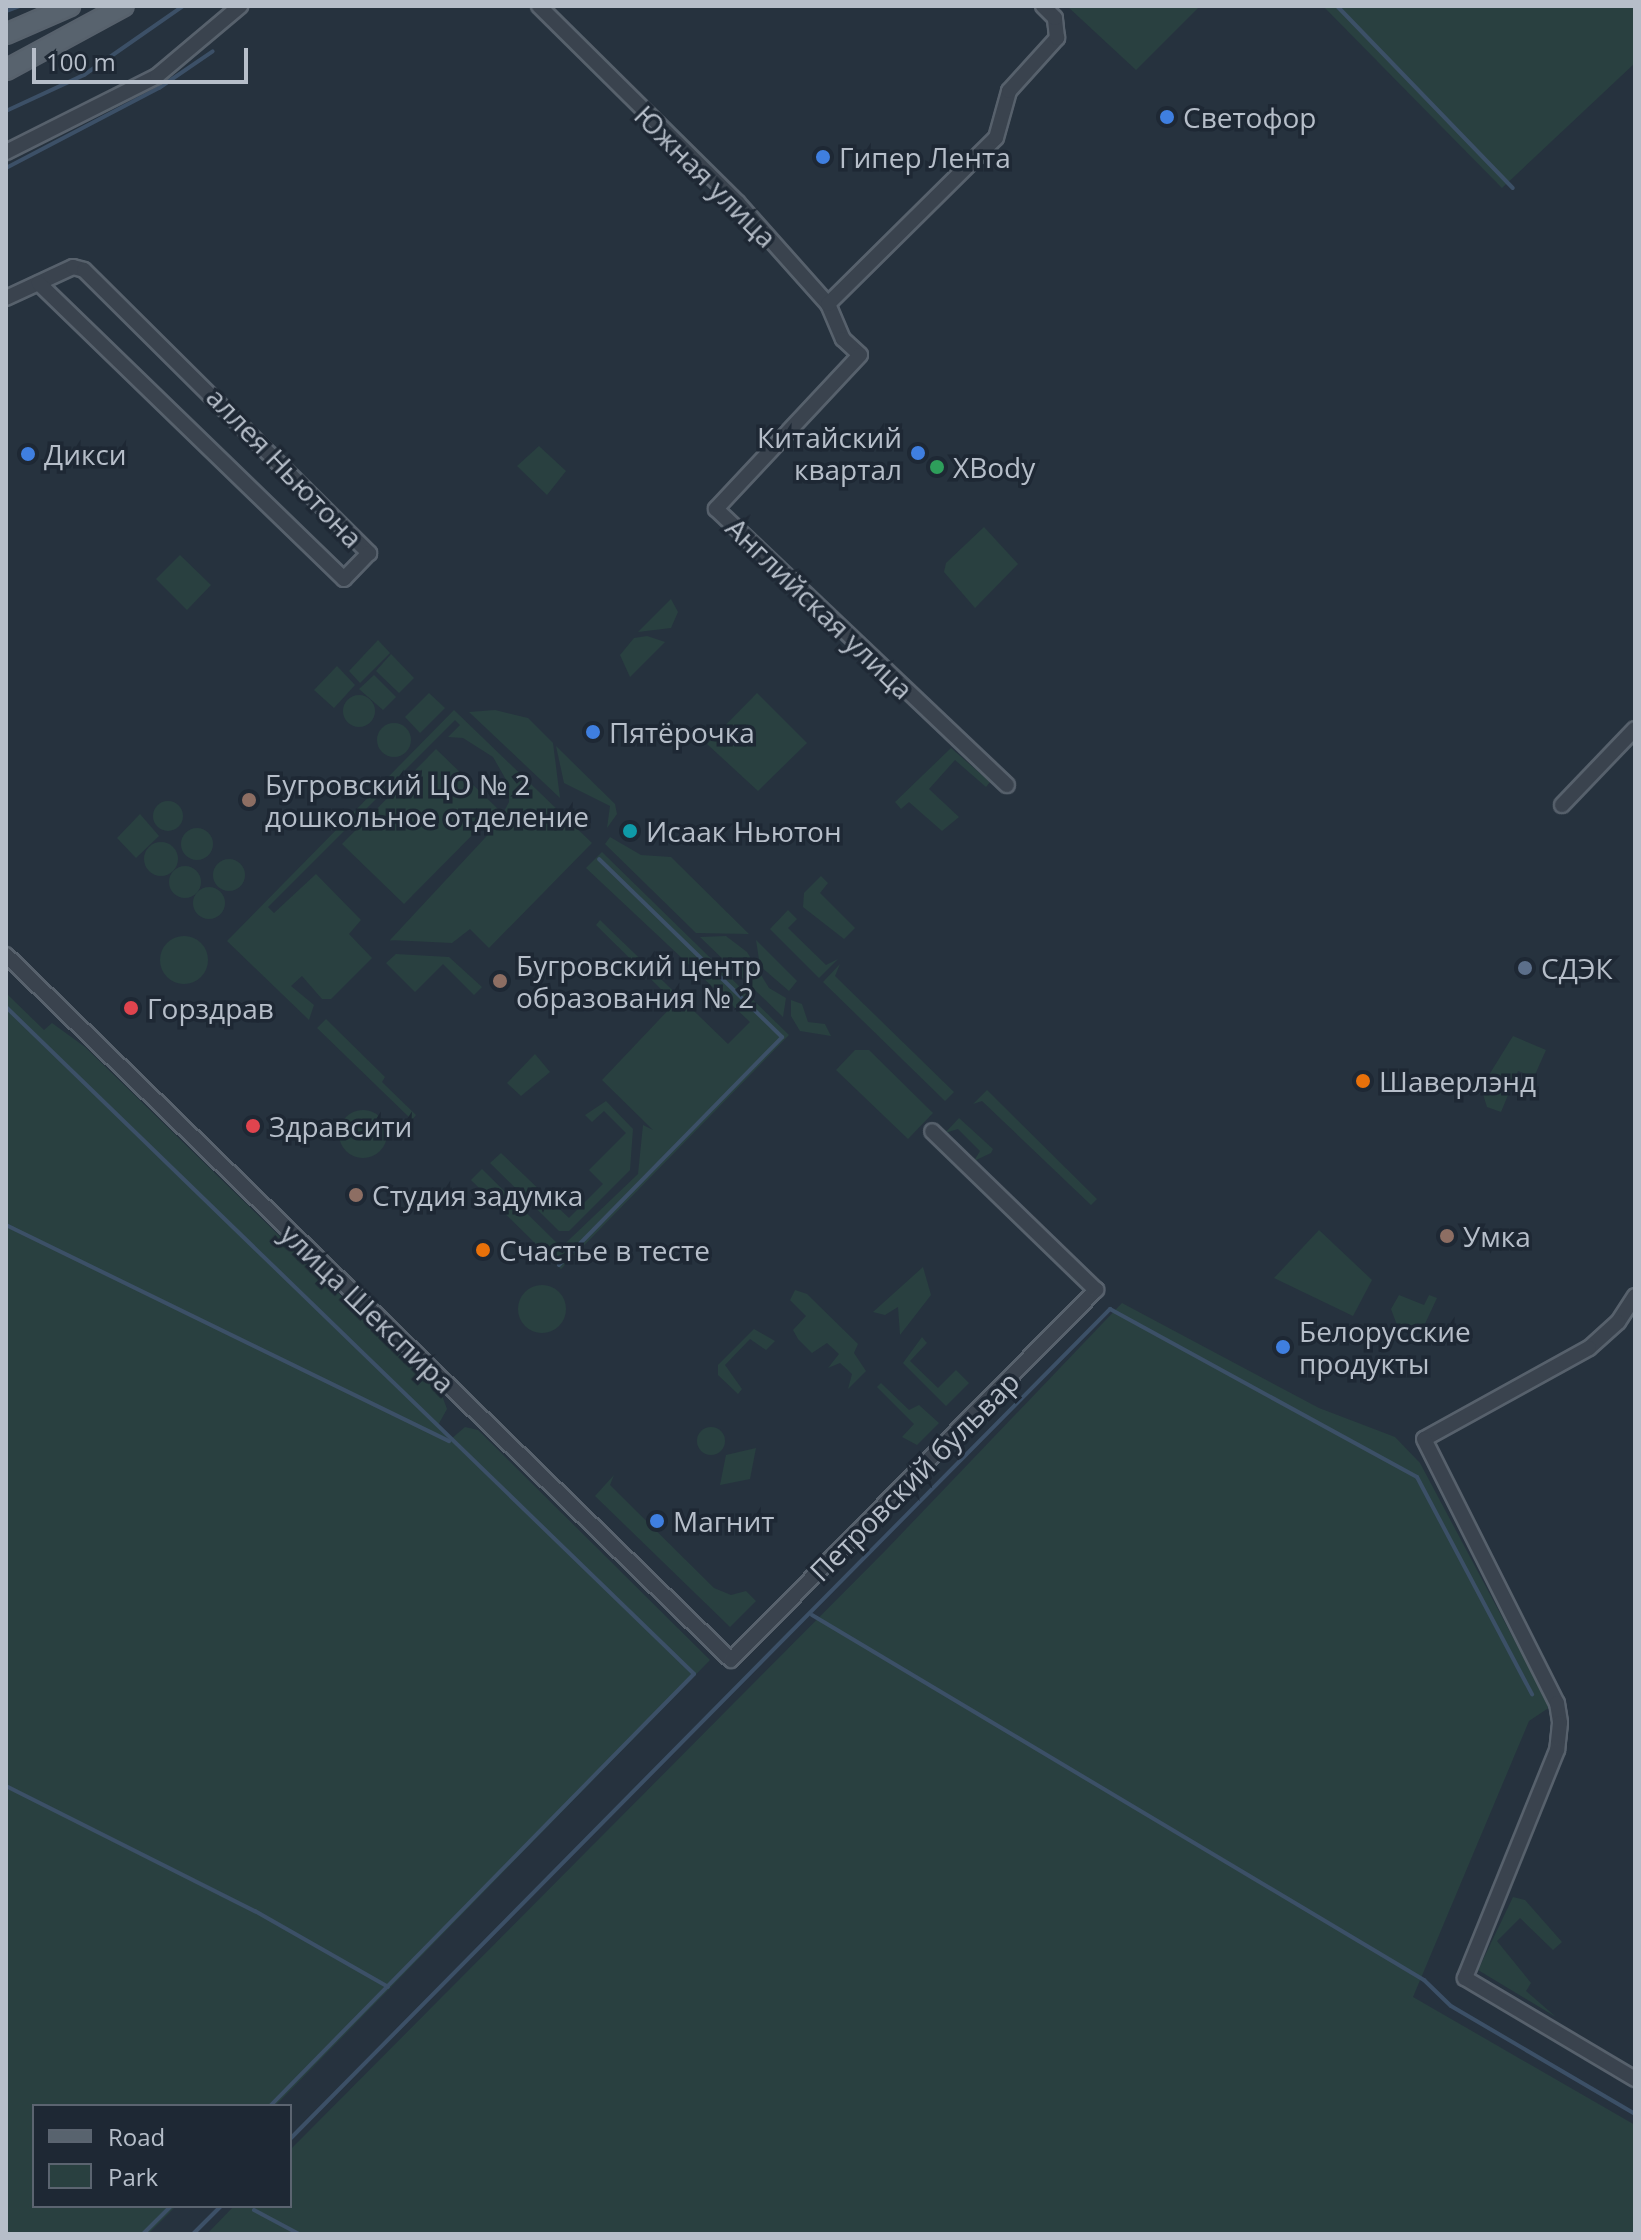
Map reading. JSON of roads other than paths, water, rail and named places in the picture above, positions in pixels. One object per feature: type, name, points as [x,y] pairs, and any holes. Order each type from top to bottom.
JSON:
[{"type":"main road","points":[[6,34],[70,6]]},
{"type":"main road","points":[[6,70],[124,6]]},
{"type":"street","points":[[6,152],[157,76],[240,6]]},
{"type":"street","name":"Южная улица","points":[[539,6],[737,202],[828,304],[843,339],[860,355]]},
{"type":"street","points":[[828,304],[996,138],[1009,91],[1057,38],[1055,18],[1043,6]]},
{"type":"street","name":"аллея Ньютона","points":[[73,267],[242,421],[369,553],[344,579],[39,283],[73,267]]},
{"type":"street","points":[[6,298],[39,283]]},
{"type":"street","name":"Английская улица","points":[[860,355],[716,509],[1007,785]]},
{"type":"street","points":[[1562,805],[1635,729]]},
{"type":"street","name":"улица Шекспира","points":[[6,955],[731,1660]]},
{"type":"street","name":"Петровский бульвар","points":[[731,1660],[1096,1290],[932,1131]]},
{"type":"street","points":[[1635,1296],[1618,1322],[1589,1348],[1424,1439],[1557,1703],[1560,1723],[1557,1750],[1465,1978],[1635,2079]]},
{"type":"waterway","points":[[6,11],[20,6]]},
{"type":"waterway","points":[[6,111],[84,75],[183,6]]},
{"type":"waterway","points":[[1337,6],[1513,188]]},
{"type":"waterway","points":[[6,168],[159,88],[213,51]]},
{"type":"waterway","points":[[559,1265],[782,1037],[599,859]]},
{"type":"waterway","points":[[6,1007],[694,1674],[272,2104]]},
{"type":"waterway","points":[[6,1225],[449,1441]]},
{"type":"waterway","points":[[292,2137],[1110,1309],[1417,1477],[1532,1694]]},
{"type":"waterway","points":[[812,1615],[1424,1980],[1451,2006],[1635,2114]]},
{"type":"waterway","points":[[6,1786],[255,1911],[388,1987]]},
{"type":"waterway","points":[[143,2234],[169,2208]]},
{"type":"waterway","points":[[193,2234],[219,2208]]},
{"type":"waterway","points":[[254,2210],[299,2234]]},
{"type":"place","name":"Светофор","points":[[1167,117]]},
{"type":"place","name":"Гипер Лента","points":[[823,157]]},
{"type":"place","name":"Китайский квартал","points":[[918,453]]},
{"type":"place","name":"Дикси","points":[[28,454]]},
{"type":"place","name":"XBody","points":[[937,467]]},
{"type":"place","name":"Пятёрочка","points":[[593,732]]},
{"type":"place","name":"Бугровский ЦО № 2 дошкольное отделение","points":[[249,800]]},
{"type":"place","name":"Исаак Ньютон","points":[[630,831]]},
{"type":"place","name":"СДЭК","points":[[1525,968]]},
{"type":"place","name":"Бугровский центр образования № 2","points":[[500,981]]},
{"type":"place","name":"Горздрав","points":[[131,1008]]},
{"type":"place","name":"Шаверлэнд","points":[[1363,1081]]},
{"type":"place","name":"Здравсити","points":[[253,1126]]},
{"type":"place","name":"Студия задумка","points":[[356,1195]]},
{"type":"place","name":"Умка","points":[[1447,1236]]},
{"type":"place","name":"Счастье в тесте","points":[[483,1250]]},
{"type":"place","name":"Белорусские продукты","points":[[1283,1347]]},
{"type":"place","name":"Магнит","points":[[657,1521]]}]
